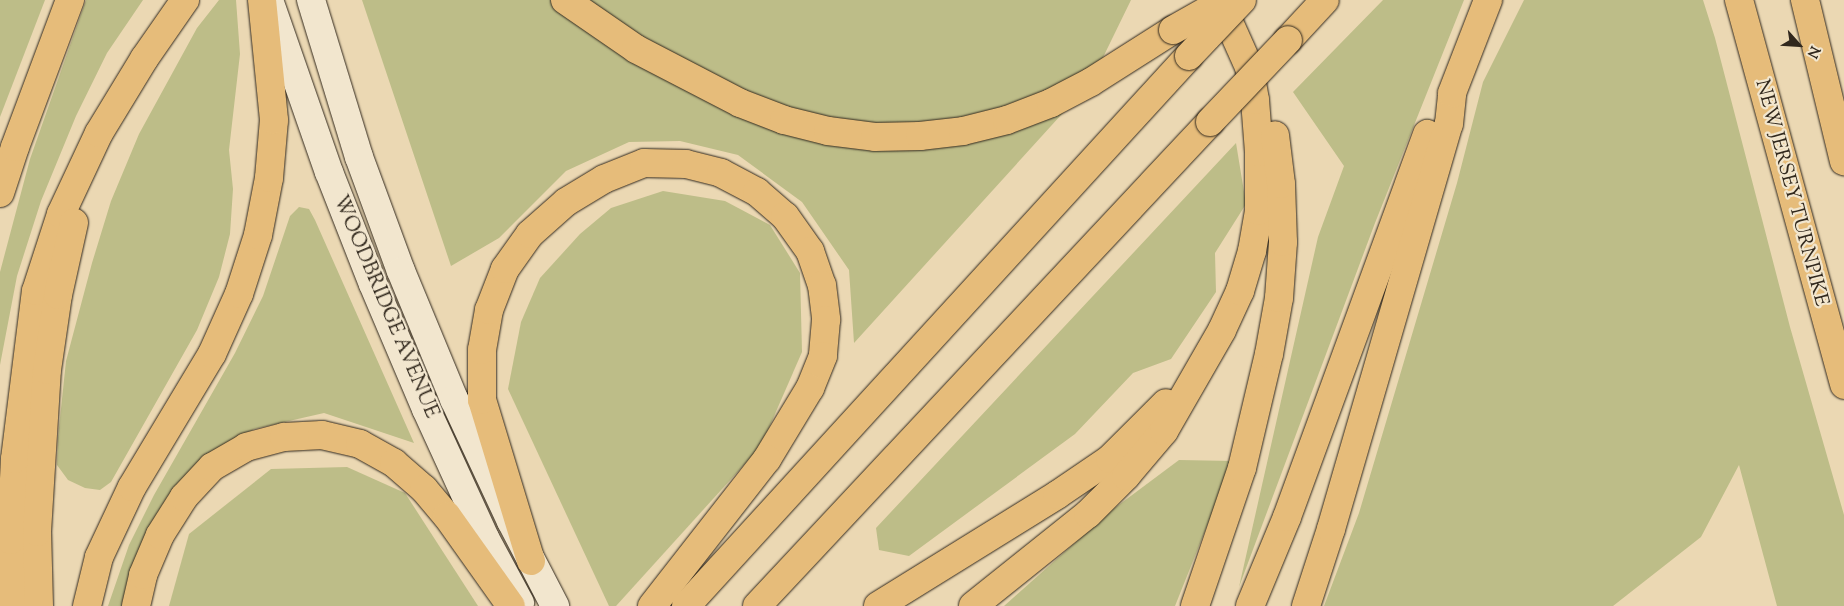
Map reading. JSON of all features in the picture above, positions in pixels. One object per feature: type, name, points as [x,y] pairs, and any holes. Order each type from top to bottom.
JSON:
[{"type":"highway","points":[[0,193],[15,147],[70,0]]},
{"type":"highway","points":[[11,606],[15,459],[36,291],[61,214],[98,133],[144,59],[185,0]]},
{"type":"highway","points":[[87,606],[99,557],[132,487],[212,354],[239,294],[258,236],[269,178],[274,120],[262,0]]},
{"type":"highway","points":[[565,0],[636,49],[740,103],[784,120],[828,131],[875,137],[920,136],[963,131],[1007,120],[1051,103],[1091,82],[1173,30],[1226,0]]},
{"type":"highway","points":[[1203,0],[1237,39]]},
{"type":"highway","points":[[973,606],[1088,514],[1126,476],[1164,431],[1222,330],[1240,291],[1252,251],[1259,211],[1261,181],[1255,100],[1249,67],[1219,0]]},
{"type":"highway","points":[[686,606],[1242,0]]},
{"type":"highway","points":[[756,606],[1325,0]]},
{"type":"highway","points":[[1306,606],[1331,529],[1449,124],[1452,93],[1488,0]]},
{"type":"highway","name":"NEW JERSEY TURNPIKE","points":[[1739,0],[1844,385]]},
{"type":"highway","points":[[1805,0],[1844,161]]},
{"type":"highway","points":[[39,606],[37,532],[40,459],[47,370],[58,295],[75,223],[104,141],[144,59]]},
{"type":"highway","points":[[1250,606],[1291,508],[1434,116],[1452,93]]},
{"type":"highway","points":[[1195,606],[1242,468],[1270,354],[1280,298],[1283,242],[1281,184],[1274,132],[1255,100]]},
{"type":"highway","points":[[531,561],[482,400],[482,350],[489,310],[505,269],[530,234],[566,202],[604,179],[644,163],[686,164],[721,173],[758,192],[785,216],[810,251],[822,285],[826,320],[823,356],[810,388],[767,459],[652,606]]},
{"type":"highway","points":[[878,606],[1057,496],[1110,459],[1151,419],[1201,364]]},
{"type":"highway","points":[[136,606],[143,575],[160,535],[184,497],[212,467],[246,447],[284,437],[322,435],[360,444],[394,462],[424,489],[447,516],[511,606]]},
{"type":"main road","name":"WOODBRIDGE AVENUE","points":[[269,0],[329,172],[373,284],[426,409],[481,529],[521,606]]},
{"type":"main road","name":"WOODBRIDGE AVENUE","points":[[311,0],[359,157],[401,271],[454,399],[531,561],[555,606]]},
{"type":"green space","points":[[0,0],[45,0],[0,117]]},
{"type":"green space","points":[[86,0],[143,0],[107,53],[76,116],[41,201],[17,276],[0,365],[0,272],[30,159]]},
{"type":"green space","points":[[219,0],[236,0],[240,54],[229,150],[233,189],[230,234],[219,277],[197,330],[111,482],[100,490],[85,488],[68,480],[57,465],[66,361],[92,263],[111,201],[139,134],[197,28]]},
{"type":"green space","points":[[362,0],[1131,0],[1091,82],[854,343],[849,270],[802,202],[738,155],[680,141],[629,142],[566,171],[499,238],[451,266]]},
{"type":"green space","points":[[1383,0],[1464,0],[1375,223],[1239,587],[1318,237],[1344,166],[1293,92]]},
{"type":"green space","points":[[1524,0],[1703,0],[1715,38],[1790,327],[1844,515],[1844,606],[1777,606],[1739,465],[1701,537],[1613,606],[1324,606],[1359,513],[1457,183],[1483,82]]},
{"type":"green space","points":[[1236,143],[1246,204],[1215,253],[1216,292],[1171,359],[1133,373],[1075,434],[909,556],[879,550],[876,528]]},
{"type":"green space","points":[[663,191],[725,201],[770,225],[800,273],[802,352],[761,446],[616,606],[609,606],[508,389],[521,322],[540,278],[580,234],[611,208]]},
{"type":"green space","points":[[299,207],[309,209],[315,220],[414,443],[324,413],[254,429],[195,468],[124,606],[108,606],[129,545],[154,495],[235,353],[263,296],[290,216]]},
{"type":"green space","points":[[1179,460],[1233,461],[1175,606],[1004,606],[1112,510]]},
{"type":"green space","points":[[347,467],[405,493],[478,606],[169,606],[189,534],[271,469]]}]
